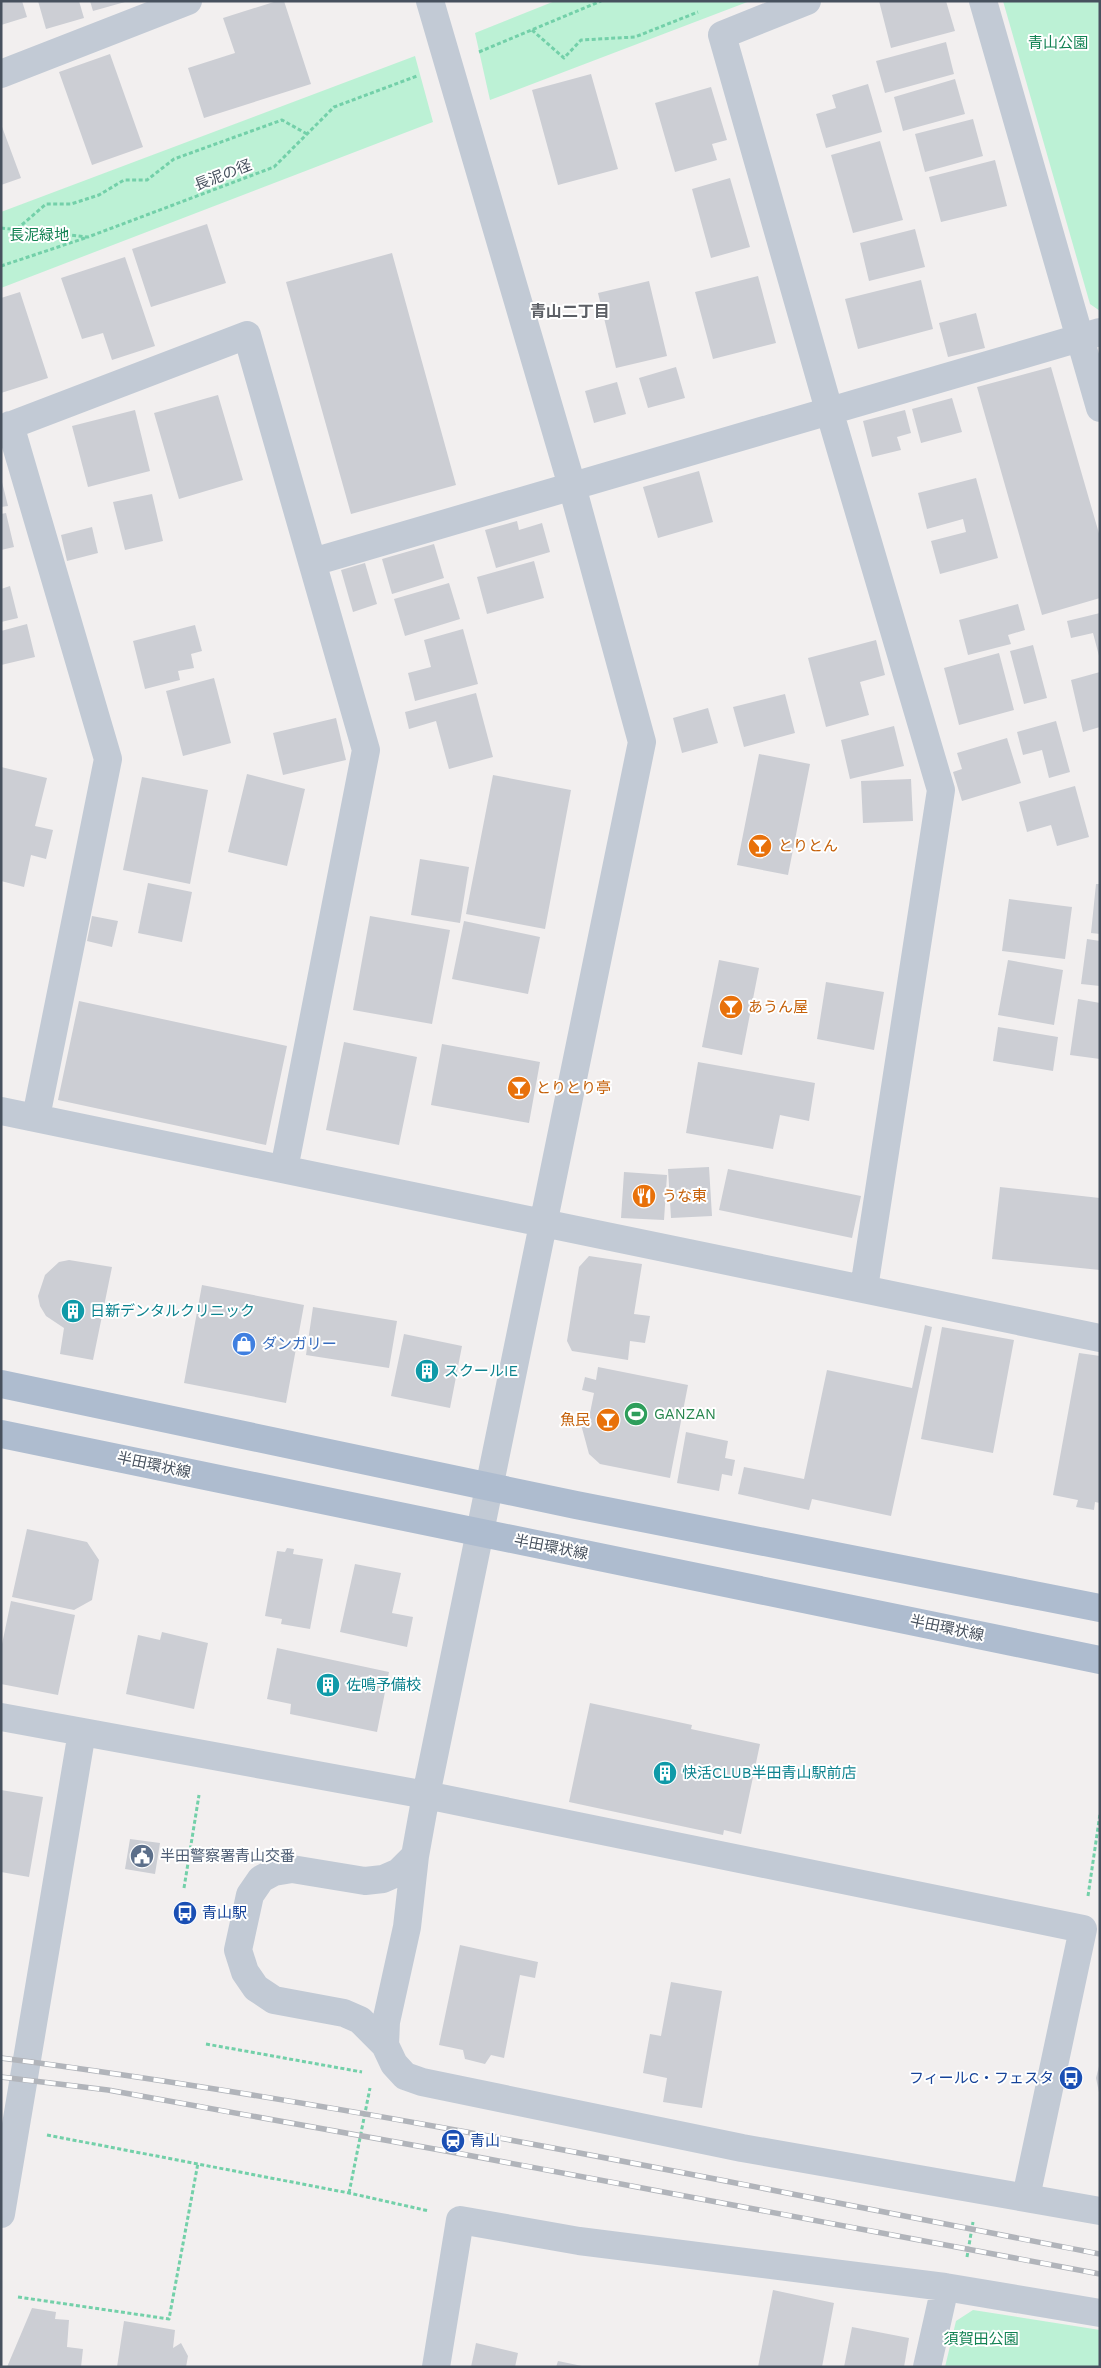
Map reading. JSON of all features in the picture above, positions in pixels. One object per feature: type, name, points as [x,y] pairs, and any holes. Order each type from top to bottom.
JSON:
[{"type":"main road","points":[[1,1384],[491,1486],[1100,1608]]},
{"type":"main road","name":"半田環状線","points":[[1,1434],[1100,1660]]},
{"type":"street","points":[[1,74],[153,8],[188,1]]},
{"type":"street","points":[[385,2045],[386,2022],[406,1927],[415,1856],[426,1795],[482,1533],[642,742],[572,486],[430,1]]},
{"type":"street","points":[[807,1],[722,35],[829,410],[941,790],[864,1288]]},
{"type":"street","points":[[983,1],[1090,335],[1100,408]]},
{"type":"street","points":[[36,1117],[108,759],[6,427],[246,335],[366,750],[284,1168]]},
{"type":"street","points":[[312,562],[1090,335]]},
{"type":"street","points":[[1,1111],[1100,1338]]},
{"type":"street","points":[[1,1717],[426,1795],[1084,1929],[1026,2197]]},
{"type":"street","points":[[1,2214],[82,1732]]},
{"type":"street","points":[[415,1856],[399,1872],[383,1879],[365,1881],[292,1868],[274,1872],[261,1880],[250,1895],[238,1950],[245,1972],[256,1988],[274,2000],[344,2013],[360,2020],[385,2045],[394,2064],[405,2076],[422,2082],[742,2148],[1100,2211]]},
{"type":"street","points":[[365,1881],[384,1891],[397,1904],[406,1927]]},
{"type":"street","points":[[344,2013],[361,2011],[377,2005],[392,1992]]},
{"type":"street","points":[[436,2367],[460,2220],[579,2241],[953,2289],[1100,2313]]},
{"type":"street","points":[[927,2367],[953,2289]]},
{"type":"path","points":[[474,54],[601,1]]},
{"type":"path","points":[[532,30],[564,58],[581,40],[635,37],[706,8]]},
{"type":"path","name":"長泥の径","points":[[1,228],[88,237],[274,168],[334,107],[422,75]]},
{"type":"path","points":[[17,230],[46,204],[71,204],[98,195],[124,180],[147,180],[174,159],[282,120],[307,134]]},
{"type":"path","points":[[1,266],[88,237]]},
{"type":"path","points":[[184,1888],[200,1795]]},
{"type":"path","points":[[1084,1929],[1100,1814]]},
{"type":"path","points":[[206,2044],[364,2072]]},
{"type":"path","points":[[349,2193],[372,2083]]},
{"type":"path","points":[[45,2135],[349,2193],[442,2214],[460,2220]]},
{"type":"path","points":[[18,2297],[169,2319],[198,2163]]},
{"type":"path","points":[[953,2289],[978,2189]]},
{"type":"green space","points":[[555,1],[750,1],[490,100],[475,33]]},
{"type":"green space","name":"青山公園","points":[[1003,1],[1100,1],[1100,311],[1090,304]]},
{"type":"green space","name":"長泥緑地","points":[[415,56],[433,122],[1,288],[1,212]]},
{"type":"green space","name":"須賀田公園","points":[[973,2310],[1100,2330],[1100,2367],[945,2367],[956,2321]]},
{"type":"building","points":[[1,1],[22,1],[27,17],[1,25]]},
{"type":"building","points":[[38,1],[79,1],[84,18],[46,29]]},
{"type":"building","points":[[90,1],[125,1],[125,2],[93,11]]},
{"type":"building","points":[[277,1],[284,1],[311,84],[204,118],[188,68],[235,53],[223,18]]},
{"type":"building","points":[[879,1],[946,1],[955,31],[891,48]]},
{"type":"building","points":[[946,42],[954,74],[885,93],[876,61]]},
{"type":"building","points":[[110,54],[143,147],[92,165],[59,72]]},
{"type":"building","points":[[591,74],[618,169],[558,185],[532,90]]},
{"type":"building","points":[[955,79],[965,114],[903,131],[894,97]]},
{"type":"building","points":[[868,84],[882,132],[826,148],[816,114],[836,108],[832,95]]},
{"type":"building","points":[[711,87],[727,140],[712,144],[717,160],[675,172],[655,103]]},
{"type":"building","points":[[973,119],[983,156],[925,172],[915,134]]},
{"type":"building","points":[[1,124],[21,178],[1,185]]},
{"type":"building","points":[[880,141],[903,220],[853,233],[831,155]]},
{"type":"building","points":[[995,160],[1007,206],[941,222],[929,177]]},
{"type":"building","points":[[730,178],[750,247],[711,258],[692,189]]},
{"type":"building","points":[[207,224],[226,283],[151,307],[132,249]]},
{"type":"building","points":[[915,229],[925,267],[869,281],[860,243]]},
{"type":"building","points":[[392,253],[456,485],[351,514],[286,282]]},
{"type":"building","points":[[125,257],[155,346],[112,360],[103,333],[82,339],[61,278]]},
{"type":"building","points":[[758,276],[776,343],[713,359],[695,292]]},
{"type":"building","points":[[921,280],[933,329],[858,349],[845,299]]},
{"type":"building","points":[[649,281],[667,356],[616,368],[598,293]]},
{"type":"building","points":[[20,292],[48,378],[1,393],[1,298]]},
{"type":"building","points":[[976,313],[985,348],[948,357],[939,323]]},
{"type":"building","points":[[676,367],[685,398],[648,408],[639,378]]},
{"type":"building","points":[[1051,367],[1100,537],[1100,598],[1042,615],[977,387]]},
{"type":"building","points":[[617,382],[626,414],[594,423],[585,391]]},
{"type":"building","points":[[218,395],[243,480],[179,499],[154,413]]},
{"type":"building","points":[[952,398],[962,432],[921,443],[912,409]]},
{"type":"building","points":[[135,410],[150,471],[88,487],[72,426]]},
{"type":"building","points":[[905,410],[911,433],[897,437],[901,450],[872,457],[863,421]]},
{"type":"building","points":[[699,471],[713,522],[658,538],[643,487]]},
{"type":"building","points":[[976,478],[998,558],[940,574],[931,541],[966,532],[963,519],[927,529],[918,493]]},
{"type":"building","points":[[1,483],[8,506],[1,507]]},
{"type":"building","points":[[152,494],[163,541],[125,550],[113,502]]},
{"type":"building","points":[[6,513],[14,547],[1,550],[1,514]]},
{"type":"building","points":[[517,521],[519,530],[542,523],[550,552],[496,568],[485,530]]},
{"type":"building","points":[[92,527],[98,553],[67,561],[61,535]]},
{"type":"building","points":[[434,544],[444,578],[392,594],[382,559]]},
{"type":"building","points":[[534,561],[544,598],[487,614],[477,577]]},
{"type":"building","points":[[365,563],[377,604],[353,612],[341,570]]},
{"type":"building","points":[[449,583],[460,619],[405,636],[394,599]]},
{"type":"building","points":[[10,586],[18,618],[1,622],[1,589]]},
{"type":"building","points":[[1018,604],[1025,630],[1008,635],[1011,644],[968,655],[959,620]]},
{"type":"building","points":[[1100,613],[1099,656],[1093,633],[1071,638],[1067,621]]},
{"type":"building","points":[[27,624],[35,657],[1,665],[1,631]]},
{"type":"building","points":[[195,625],[202,651],[191,654],[194,668],[178,671],[180,680],[145,689],[133,641]]},
{"type":"building","points":[[463,629],[478,684],[415,701],[408,673],[431,667],[424,640]]},
{"type":"building","points":[[876,640],[885,675],[860,682],[869,715],[826,727],[808,658]]},
{"type":"building","points":[[1033,645],[1047,698],[1024,704],[1010,651]]},
{"type":"building","points":[[999,653],[1014,710],[959,725],[944,668]]},
{"type":"building","points":[[1100,672],[1100,727],[1083,732],[1071,680]]},
{"type":"building","points":[[214,678],[231,743],[183,756],[166,691]]},
{"type":"building","points":[[476,693],[493,757],[449,769],[436,721],[409,729],[405,712]]},
{"type":"building","points":[[785,694],[795,733],[744,747],[733,707]]},
{"type":"building","points":[[708,708],[718,743],[682,753],[673,718]]},
{"type":"building","points":[[336,718],[346,760],[283,775],[273,733]]},
{"type":"building","points":[[1056,721],[1070,772],[1049,778],[1042,750],[1023,755],[1017,732]]},
{"type":"building","points":[[894,726],[904,766],[850,779],[841,740]]},
{"type":"building","points":[[1007,738],[1021,783],[962,801],[953,772],[962,769],[957,753]]},
{"type":"building","points":[[759,754],[810,764],[788,875],[737,865]]},
{"type":"building","points":[[1,767],[47,778],[35,826],[53,830],[46,859],[31,855],[24,887],[1,881]]},
{"type":"building","points":[[247,774],[305,789],[287,866],[228,852]]},
{"type":"building","points":[[493,775],[571,790],[545,929],[466,914]]},
{"type":"building","points":[[142,777],[208,790],[190,884],[123,870]]},
{"type":"building","points":[[911,779],[913,821],[863,823],[861,781]]},
{"type":"building","points":[[1075,786],[1089,837],[1057,846],[1051,825],[1027,832],[1019,802]]},
{"type":"building","points":[[420,859],[469,867],[460,923],[411,915]]},
{"type":"building","points":[[148,883],[192,892],[182,942],[138,933]]},
{"type":"building","points":[[1096,884],[1100,884],[1100,934],[1091,933]]},
{"type":"building","points":[[1009,899],[1072,907],[1065,959],[1002,951]]},
{"type":"building","points":[[92,916],[118,921],[112,947],[87,941]]},
{"type":"building","points":[[370,916],[450,930],[432,1024],[353,1010]]},
{"type":"building","points":[[464,921],[540,937],[528,994],[452,979]]},
{"type":"building","points":[[1087,939],[1100,941],[1100,986],[1081,984]]},
{"type":"building","name":"あうん屋","points":[[719,960],[759,968],[742,1055],[702,1047]]},
{"type":"building","points":[[1008,960],[1063,970],[1054,1025],[998,1015]]},
{"type":"building","points":[[826,982],[884,992],[874,1050],[817,1039]]},
{"type":"building","points":[[1078,999],[1100,1003],[1100,1059],[1070,1055]]},
{"type":"building","points":[[79,1001],[287,1046],[266,1145],[58,1100]]},
{"type":"building","points":[[998,1027],[1058,1037],[1053,1071],[993,1061]]},
{"type":"building","points":[[344,1042],[417,1057],[399,1145],[326,1130]]},
{"type":"building","points":[[442,1044],[540,1062],[529,1123],[431,1105]]},
{"type":"building","points":[[698,1062],[815,1083],[809,1121],[780,1115],[773,1149],[686,1133]]},
{"type":"building","points":[[709,1167],[712,1216],[671,1218],[668,1169]]},
{"type":"building","points":[[728,1169],[861,1196],[852,1238],[719,1210]]},
{"type":"building","name":"うな東","points":[[624,1172],[667,1175],[664,1220],[621,1218]]},
{"type":"building","points":[[1000,1187],[1100,1198],[1100,1270],[992,1259]]},
{"type":"building","points":[[589,1256],[642,1264],[634,1314],[650,1316],[645,1343],[630,1341],[628,1360],[572,1351],[567,1341],[579,1267]]},
{"type":"building","name":"日新デンタルクリニック","points":[[69,1260],[112,1267],[93,1360],[60,1354],[64,1328],[46,1316],[40,1306],[38,1296],[45,1275],[59,1262]]},
{"type":"building","name":"ダンガリー","points":[[202,1285],[304,1305],[286,1403],[184,1383]]},
{"type":"building","points":[[313,1307],[397,1321],[389,1368],[306,1355]]},
{"type":"building","points":[[925,1325],[932,1327],[891,1516],[812,1499],[809,1510],[738,1494],[744,1467],[804,1479],[827,1370],[912,1388]]},
{"type":"building","points":[[942,1327],[1014,1340],[993,1453],[921,1439]]},
{"type":"building","name":"スクールIE","points":[[404,1334],[462,1346],[450,1408],[391,1396]]},
{"type":"building","points":[[1079,1353],[1100,1356],[1100,1503],[1095,1502],[1094,1510],[1076,1507],[1078,1500],[1053,1495]]},
{"type":"building","points":[[598,1367],[688,1385],[670,1478],[600,1464],[589,1454],[579,1417],[580,1411],[590,1413],[594,1393],[582,1390],[585,1377],[596,1380]]},
{"type":"building","points":[[686,1432],[728,1441],[725,1458],[735,1460],[732,1476],[722,1474],[719,1491],[677,1483]]},
{"type":"building","points":[[27,1529],[87,1542],[99,1560],[92,1600],[74,1610],[12,1597]]},
{"type":"building","points":[[287,1548],[294,1549],[293,1554],[323,1559],[310,1629],[281,1624],[282,1619],[265,1616],[277,1551],[285,1552]]},
{"type":"building","points":[[355,1564],[401,1573],[392,1613],[413,1617],[407,1647],[340,1632]]},
{"type":"building","points":[[11,1601],[75,1615],[58,1695],[1,1684],[1,1649]]},
{"type":"building","points":[[162,1632],[208,1643],[194,1709],[126,1694],[138,1635],[160,1640]]},
{"type":"building","name":"佐鳴予備校","points":[[277,1648],[389,1672],[377,1732],[290,1714],[291,1704],[267,1699]]},
{"type":"building","name":"快活CLUB半田青山駅前店","points":[[590,1703],[692,1725],[691,1729],[760,1744],[741,1834],[724,1830],[723,1835],[569,1802]]},
{"type":"building","points":[[1,1790],[43,1797],[29,1877],[1,1872]]},
{"type":"building","name":"半田警察署青山交番","points":[[130,1839],[160,1843],[155,1874],[125,1869]]},
{"type":"building","points":[[460,1945],[538,1962],[535,1978],[520,1975],[504,2058],[491,2055],[485,2064],[465,2059],[463,2050],[439,2045]]},
{"type":"building","points":[[671,1982],[722,1991],[702,2108],[663,2102],[667,2078],[643,2073],[650,2034],[661,2036]]},
{"type":"building","points":[[1100,2066],[1100,2097],[1096,2078]]},
{"type":"building","points":[[773,2290],[834,2303],[822,2367],[758,2367]]},
{"type":"building","points":[[32,2308],[56,2312],[55,2319],[69,2320],[67,2347],[83,2349],[81,2367],[7,2367]]},
{"type":"building","points":[[124,2321],[175,2330],[173,2348],[181,2343],[188,2356],[186,2367],[117,2367]]},
{"type":"building","points":[[852,2327],[909,2338],[904,2367],[844,2367]]},
{"type":"building","points":[[476,2343],[518,2353],[515,2367],[471,2367]]},
{"type":"building","points":[[558,2361],[582,2366],[582,2367],[556,2367]]},
{"type":"railway","points":[[1,2058],[139,2077],[415,2123],[1100,2254]]},
{"type":"railway","points":[[1,2077],[108,2090],[451,2152],[1100,2274]]},
{"type":"place","name":"とりとん","points":[[760,846]]},
{"type":"place","name":"あうん屋","points":[[731,1007]]},
{"type":"place","name":"とりとり亭","points":[[519,1088]]},
{"type":"place","name":"うな東","points":[[644,1196]]},
{"type":"place","name":"日新デンタルクリニック","points":[[73,1311]]},
{"type":"place","name":"ダンガリー","points":[[244,1344]]},
{"type":"place","name":"スクールIE","points":[[427,1371]]},
{"type":"place","name":"GANZAN","points":[[636,1414]]},
{"type":"place","name":"魚民","points":[[608,1420]]},
{"type":"place","name":"佐鳴予備校","points":[[328,1685]]},
{"type":"place","name":"快活CLUB半田青山駅前店","points":[[665,1773]]},
{"type":"place","name":"半田警察署青山交番","points":[[142,1856]]},
{"type":"place","name":"青山駅","points":[[185,1913]]},
{"type":"place","name":"フィールC・フェスタ","points":[[1071,2078]]},
{"type":"place","name":"青山","points":[[453,2141]]},
{"type":"district","name":"青山二丁目","points":[[570,311]]}]
